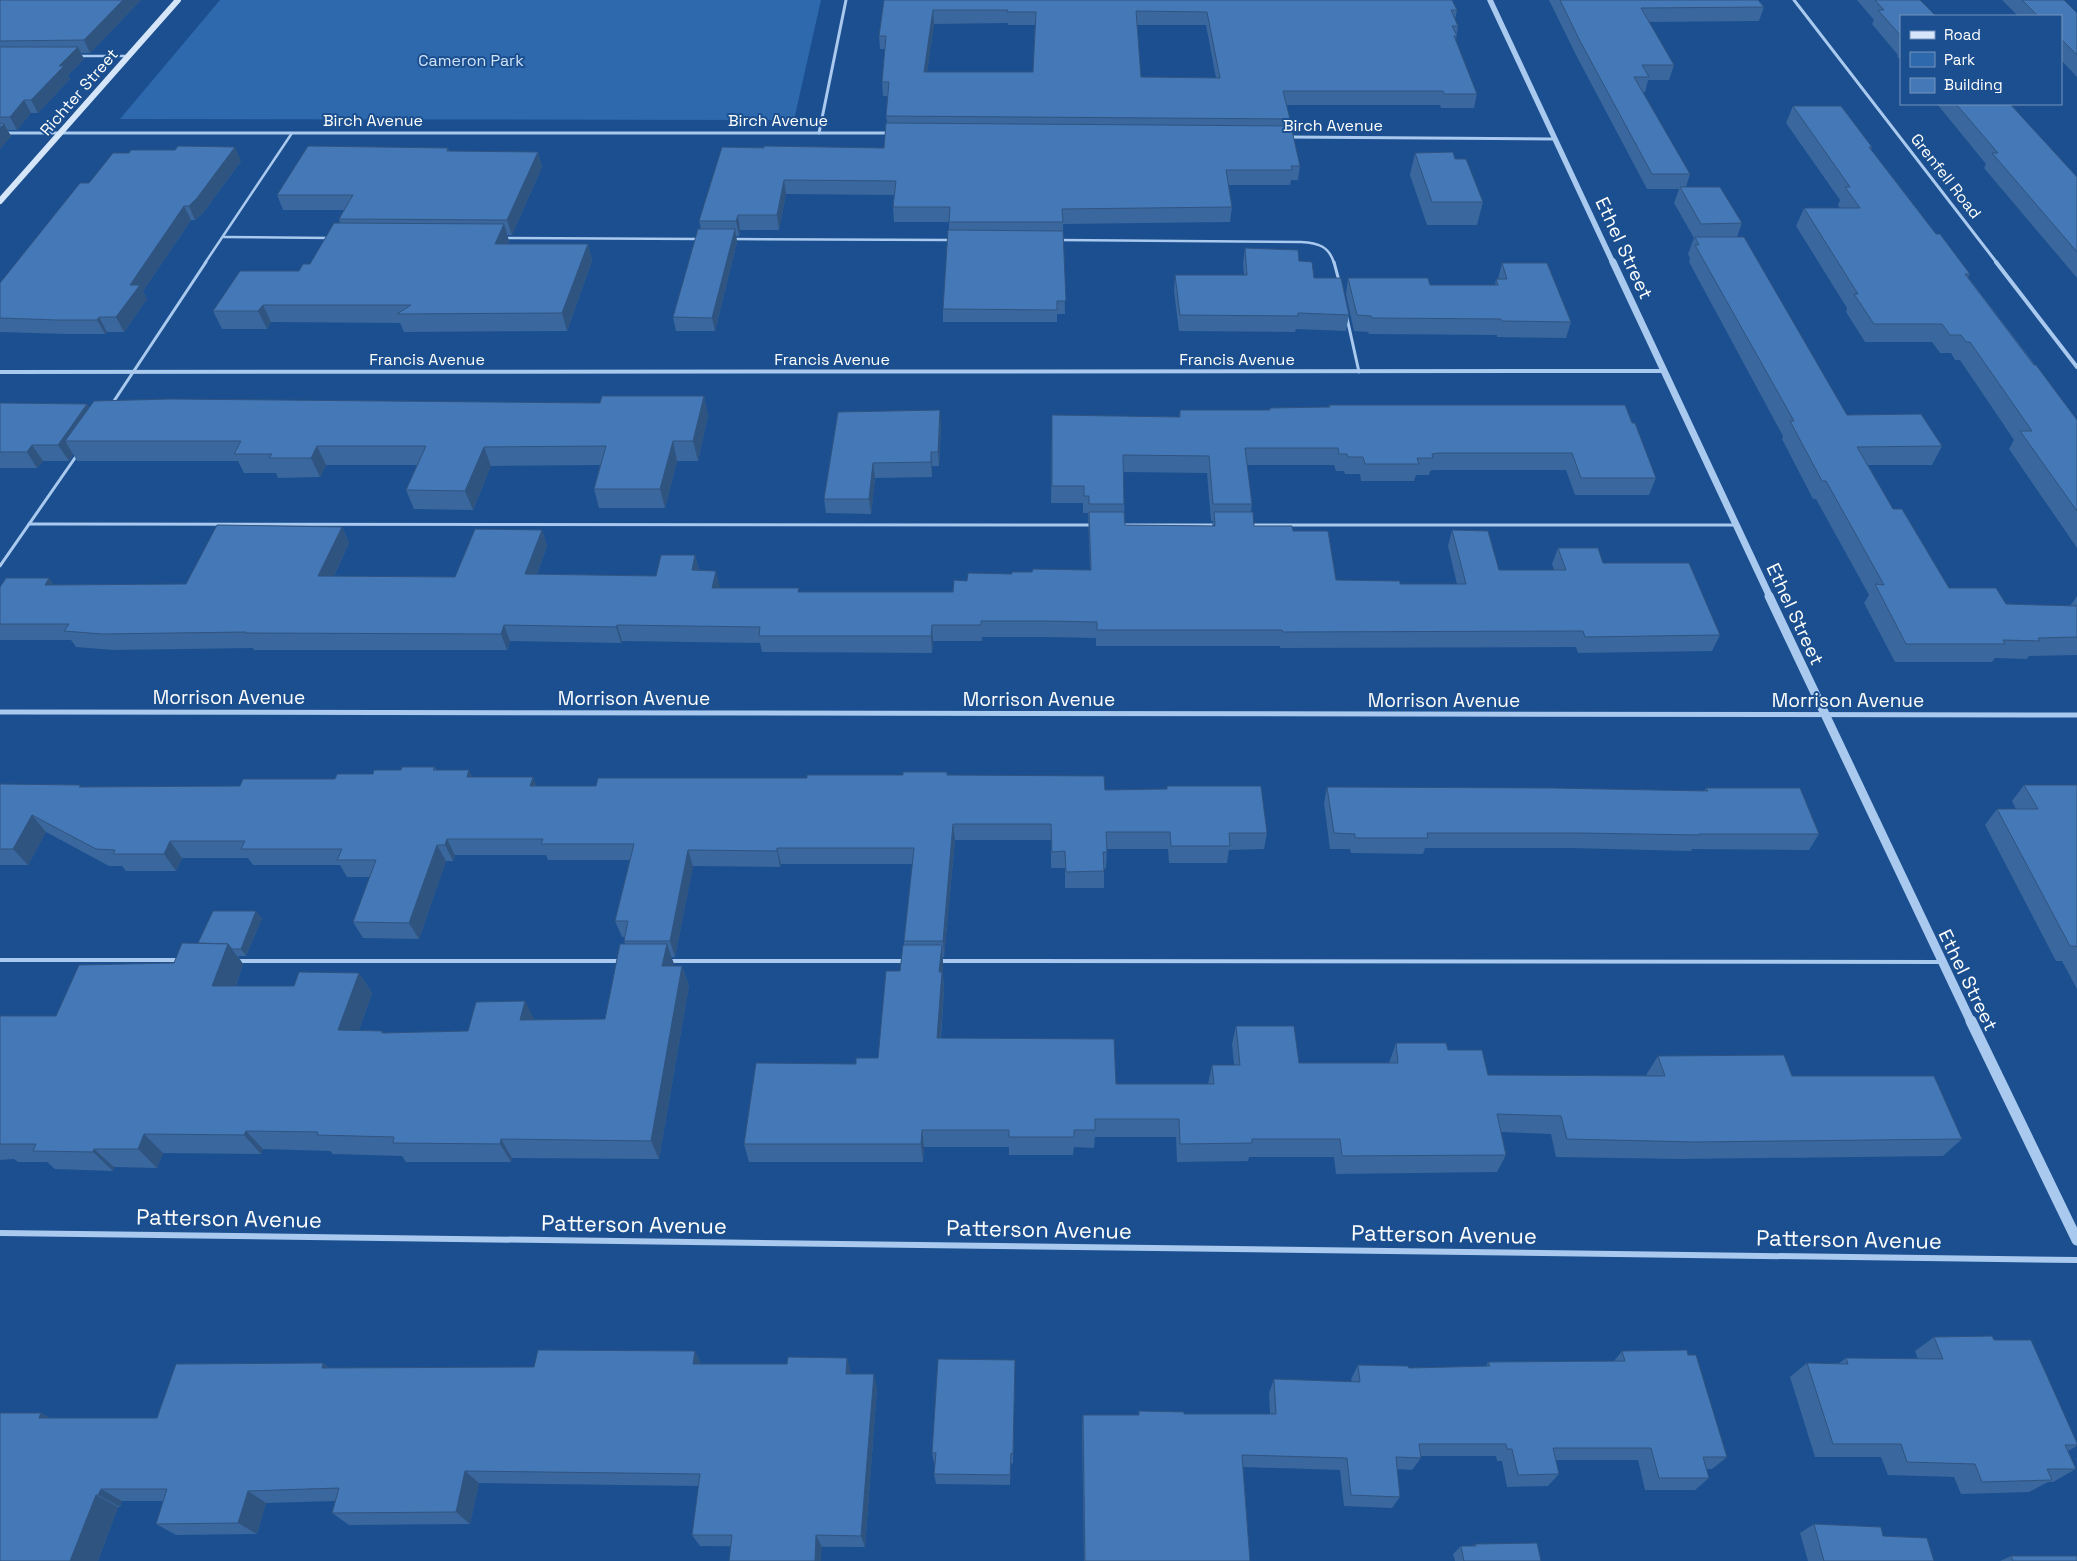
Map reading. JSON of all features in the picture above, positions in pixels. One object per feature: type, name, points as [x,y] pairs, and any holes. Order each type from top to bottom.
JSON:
[{"type":"main road","name":"Richter Street","points":[[0,202],[178,0]]},
{"type":"street","points":[[819,133],[846,0]]},
{"type":"street","name":"Ethel Street","points":[[1490,0],[1824,716],[1941,962],[2077,1240]]},
{"type":"street","name":"Grenfell Road","points":[[1794,0],[2077,366]]},
{"type":"street","name":"Birch Avenue","points":[[0,133],[899,134]]},
{"type":"street","name":"Birch Avenue","points":[[1288,137],[1555,139]]},
{"type":"street","name":"Francis Avenue","points":[[0,372],[1663,371]]},
{"type":"street","name":"Morrison Avenue","points":[[0,712],[2077,715]]},
{"type":"street","name":"Patterson Avenue","points":[[0,1233],[2077,1260]]},
{"type":"lane","points":[[79,56],[128,56]]},
{"type":"lane","points":[[106,412],[292,133]]},
{"type":"lane","points":[[224,237],[333,238]]},
{"type":"lane","points":[[502,238],[701,239]]},
{"type":"lane","points":[[731,239],[960,240]]},
{"type":"lane","points":[[1050,240],[1288,241],[1321,244],[1333,255],[1340,284]]},
{"type":"lane","points":[[1346,313],[1359,372]]},
{"type":"lane","points":[[0,566],[79,452]]},
{"type":"lane","points":[[28,524],[1104,524]]},
{"type":"lane","points":[[1114,524],[1224,525]]},
{"type":"lane","points":[[1244,525],[1736,525]]},
{"type":"lane","points":[[0,960],[190,960]]},
{"type":"lane","points":[[230,960],[629,961]]},
{"type":"lane","points":[[659,961],[909,961]]},
{"type":"lane","points":[[929,961],[1941,962]]},
{"type":"green space","name":"Cameron Park","points":[[220,0],[821,0],[794,120],[120,119]]},
{"type":"building","points":[[0,0],[123,0],[84,40],[0,41]]},
{"type":"building","points":[[884,0],[1452,0],[1457,10],[1451,10],[1458,26],[1452,26],[1457,36],[1454,36],[1477,94],[1444,94],[1443,91],[1283,91],[1290,119],[886,116],[889,82],[882,82],[886,36],[879,36]],"holes":[[[933,10],[1036,12],[1033,72],[924,72]],[[1136,11],[1207,12],[1220,78],[1141,77]]]},
{"type":"building","points":[[1560,0],[1758,0],[1764,7],[1641,8],[1674,65],[1642,65],[1649,77],[1634,77],[1690,174],[1652,174]]},
{"type":"building","points":[[1875,0],[1920,0],[1935,15],[1900,15],[1900,35],[1878,10],[1884,10]]},
{"type":"building","points":[[2022,0],[2064,0],[2077,13],[2077,55],[2062,40],[2062,15],[2037,15]]},
{"type":"building","points":[[0,47],[78,47],[59,66],[64,66],[31,100],[24,100],[10,117],[0,117]]},
{"type":"building","points":[[1957,105],[2011,105],[2077,177],[2077,252],[1992,153],[1998,153]]},
{"type":"building","points":[[1793,106],[1841,106],[1872,147],[1869,147],[1936,234],[1940,234],[1970,274],[1965,274],[2077,420],[2077,511],[2020,431],[2032,431],[1970,342],[1966,342],[1961,335],[1950,335],[1942,324],[1874,324],[1854,294],[1858,294],[1804,208],[1860,208],[1845,187],[1850,187]]},
{"type":"building","points":[[886,123],[1291,126],[1300,166],[1291,166],[1292,170],[1226,170],[1232,207],[1062,209],[1063,222],[949,222],[950,207],[893,207],[896,181],[784,180],[777,215],[738,215],[736,221],[699,221],[722,147],[884,148]]},
{"type":"building","points":[[178,146],[235,147],[197,198],[189,206],[184,206],[130,285],[140,285],[116,317],[99,317],[97,320],[0,318],[0,283],[80,183],[89,183],[113,153],[129,153],[131,150],[175,150]]},
{"type":"building","points":[[308,146],[448,148],[447,151],[538,152],[507,220],[339,219],[353,195],[277,195]]},
{"type":"building","points":[[1453,152],[1455,159],[1466,159],[1483,202],[1432,202],[1415,153]]},
{"type":"building","points":[[1680,187],[1720,187],[1742,223],[1701,224]]},
{"type":"building","points":[[334,223],[504,224],[495,244],[588,244],[562,313],[397,314],[411,305],[263,305],[258,311],[213,311],[240,271],[299,271],[303,264],[310,264]]},
{"type":"building","points":[[698,229],[735,229],[712,318],[673,317]]},
{"type":"building","points":[[948,230],[1063,231],[1066,301],[1057,301],[1057,310],[943,309]]},
{"type":"building","points":[[1695,237],[1744,237],[1847,415],[1921,414],[1942,446],[1857,447],[1893,509],[1902,509],[1949,588],[1996,588],[2006,604],[2077,606],[2077,637],[2038,638],[2040,641],[2003,640],[2005,644],[1906,644],[1875,584],[1884,585],[1826,481],[1822,481],[1790,421],[1794,421],[1695,245],[1699,245]]},
{"type":"building","points":[[1245,248],[1298,250],[1299,261],[1312,262],[1314,278],[1341,278],[1349,315],[1298,313],[1298,316],[1180,315],[1175,275],[1247,275]]},
{"type":"building","points":[[1502,263],[1547,263],[1571,322],[1502,321],[1501,319],[1372,318],[1371,316],[1357,315],[1348,278],[1428,278],[1430,285],[1498,285],[1496,279],[1507,279]]},
{"type":"building","points":[[602,396],[704,396],[693,441],[673,441],[660,489],[594,489],[606,446],[484,447],[465,491],[406,490],[426,446],[317,446],[311,458],[269,458],[272,454],[234,454],[241,441],[65,441],[94,401],[170,399],[600,403]]},
{"type":"building","points":[[0,403],[87,404],[58,445],[32,445],[27,452],[0,452]]},
{"type":"building","points":[[1329,405],[1625,405],[1632,423],[1635,423],[1656,478],[1581,478],[1572,453],[1439,453],[1432,454],[1433,458],[1417,458],[1419,464],[1365,464],[1363,457],[1348,457],[1347,454],[1339,454],[1338,448],[1245,448],[1252,504],[1213,504],[1209,456],[1123,455],[1124,504],[1089,504],[1089,496],[1084,496],[1084,486],[1052,486],[1052,415],[1180,417],[1180,410],[1270,410],[1270,408],[1330,407]]},
{"type":"building","points":[[940,410],[938,452],[931,452],[931,462],[873,463],[869,499],[824,499],[838,412]]},
{"type":"building","points":[[1089,512],[1124,512],[1125,525],[1215,526],[1214,512],[1253,512],[1254,526],[1292,526],[1293,531],[1328,531],[1336,580],[1400,581],[1400,584],[1466,584],[1452,530],[1488,531],[1499,570],[1566,570],[1558,548],[1598,548],[1603,563],[1689,563],[1720,635],[1585,637],[1583,631],[1283,632],[1282,630],[1097,630],[1097,622],[1046,621],[981,621],[981,625],[932,625],[931,636],[759,636],[760,627],[617,625],[616,627],[504,625],[501,634],[246,632],[102,634],[64,631],[69,624],[0,624],[0,587],[6,578],[49,578],[45,585],[186,584],[217,525],[342,527],[318,576],[455,577],[475,529],[542,530],[525,574],[656,576],[661,555],[695,555],[692,570],[716,571],[712,588],[799,588],[798,592],[953,592],[954,580],[967,581],[968,573],[1012,574],[1012,572],[1032,572],[1033,569],[1091,570]]},
{"type":"building","points":[[402,767],[435,767],[433,770],[469,770],[467,777],[533,777],[530,786],[596,786],[598,778],[807,778],[807,775],[903,775],[903,772],[947,772],[947,775],[1104,776],[1105,790],[1167,789],[1167,786],[1261,786],[1267,833],[1229,833],[1230,846],[1171,846],[1170,832],[1106,832],[1107,852],[1103,852],[1104,871],[1066,872],[1065,851],[1052,852],[1051,824],[953,824],[943,941],[904,941],[914,848],[777,848],[777,851],[688,850],[670,941],[624,941],[628,921],[615,921],[634,844],[541,844],[543,839],[447,839],[445,845],[437,845],[409,923],[353,922],[376,860],[337,860],[342,849],[241,849],[245,841],[170,841],[164,854],[113,854],[115,850],[96,849],[32,815],[13,849],[0,849],[0,784],[81,785],[79,787],[240,786],[243,779],[335,779],[337,774],[373,774],[374,770],[401,770]]},
{"type":"building","points":[[2024,785],[2077,785],[2077,947],[2070,946],[1997,809],[2038,809]]},
{"type":"building","points":[[1327,787],[1708,791],[1706,788],[1800,788],[1819,834],[1427,833],[1428,838],[1355,838],[1355,834],[1334,833]]},
{"type":"building","points":[[213,911],[256,911],[241,949],[232,949],[228,944],[198,943]]},
{"type":"building","points":[[182,943],[228,944],[212,986],[294,986],[299,972],[359,973],[338,1030],[382,1031],[382,1033],[468,1031],[476,1002],[525,1001],[520,1020],[605,1019],[620,944],[667,944],[662,966],[682,966],[651,1141],[501,1139],[500,1144],[393,1143],[394,1137],[317,1135],[318,1132],[246,1131],[244,1135],[144,1134],[138,1149],[94,1149],[93,1152],[33,1151],[36,1144],[0,1144],[0,1016],[56,1016],[79,965],[174,963]]},
{"type":"building","points":[[903,945],[942,945],[939,972],[942,972],[937,1038],[1114,1039],[1116,1084],[1214,1084],[1212,1065],[1240,1065],[1236,1026],[1294,1026],[1299,1063],[1398,1063],[1396,1043],[1446,1043],[1448,1050],[1482,1050],[1488,1075],[1665,1076],[1658,1056],[1784,1055],[1792,1076],[1934,1076],[1962,1139],[1694,1142],[1567,1139],[1561,1116],[1497,1114],[1506,1155],[1342,1156],[1340,1139],[1252,1139],[1252,1143],[1180,1144],[1179,1119],[1095,1119],[1095,1130],[1074,1130],[1074,1137],[1009,1137],[1009,1130],[922,1130],[921,1144],[744,1144],[756,1063],[856,1064],[856,1058],[878,1058],[886,971],[900,971]]},
{"type":"building","points":[[1992,1336],[1994,1340],[2031,1340],[2077,1443],[2077,1445],[2065,1445],[2076,1469],[2047,1469],[2052,1480],[1982,1482],[1975,1464],[1907,1462],[1901,1444],[1833,1444],[1807,1363],[1848,1364],[1846,1358],[1943,1359],[1934,1337]]},
{"type":"building","points":[[538,1350],[695,1351],[693,1364],[787,1364],[788,1357],[847,1358],[846,1374],[874,1374],[861,1536],[816,1535],[815,1561],[729,1561],[732,1535],[692,1535],[700,1474],[465,1471],[456,1512],[332,1513],[339,1488],[248,1491],[238,1523],[156,1524],[167,1489],[101,1489],[98,1495],[96,1495],[70,1561],[0,1561],[0,1413],[41,1413],[39,1418],[157,1418],[176,1364],[323,1363],[322,1368],[534,1367]]},
{"type":"building","points":[[1687,1350],[1688,1355],[1696,1355],[1727,1457],[1703,1457],[1709,1478],[1659,1478],[1651,1448],[1553,1448],[1559,1474],[1518,1475],[1512,1449],[1507,1449],[1506,1444],[1419,1444],[1421,1458],[1396,1457],[1400,1497],[1351,1495],[1347,1458],[1242,1455],[1250,1561],[1085,1561],[1083,1415],[1139,1415],[1139,1411],[1184,1412],[1184,1414],[1276,1414],[1274,1379],[1360,1382],[1358,1365],[1408,1366],[1409,1368],[1490,1366],[1488,1362],[1625,1361],[1622,1351]]},
{"type":"building","points":[[938,1359],[1015,1360],[1013,1454],[1011,1453],[1010,1475],[934,1474],[936,1453],[932,1453]]},
{"type":"building","points":[[1814,1524],[1881,1527],[1883,1536],[1927,1538],[1934,1561],[1824,1561]]},
{"type":"building","points":[[1537,1543],[1541,1561],[1464,1561],[1461,1546],[1476,1546],[1475,1544]]},
{"type":"building","points":[[2011,1556],[2077,1556],[2077,1561],[2013,1561]]}]
